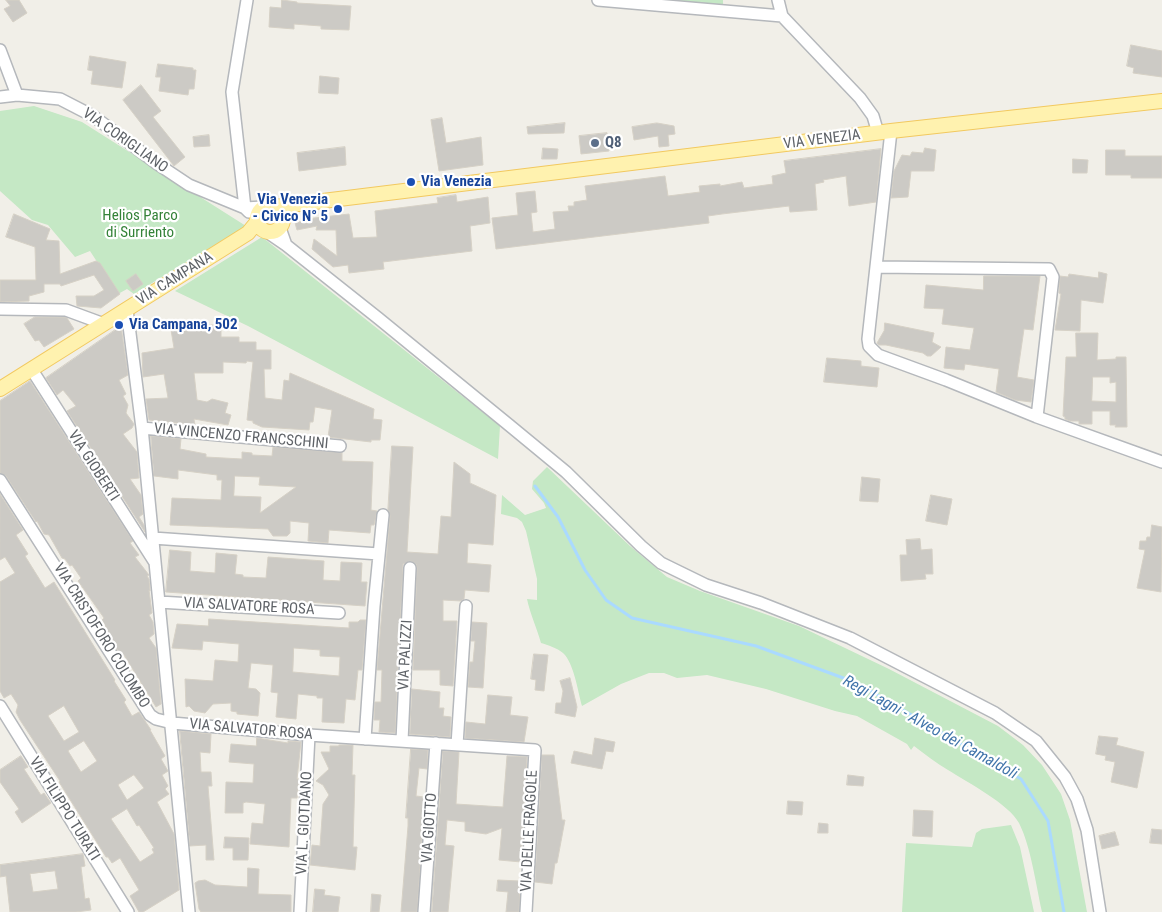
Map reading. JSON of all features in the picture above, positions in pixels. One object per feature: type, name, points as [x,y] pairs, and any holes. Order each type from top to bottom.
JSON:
[{"type":"main road","name":"VIA VENEZIA","points":[[269,207],[1162,100]]},
{"type":"main road","points":[[268,226],[303,202]]},
{"type":"main road","points":[[269,207],[281,212],[283,220],[268,226],[258,213],[269,207]]},
{"type":"main road","name":"VIA CAMPANA","points":[[0,389],[248,233],[268,226]]},
{"type":"street","points":[[248,0],[232,92],[245,208],[268,226],[286,245],[559,466],[641,546],[661,562],[706,585],[761,603],[850,638],[995,713],[1036,741],[1065,776],[1077,799],[1086,830],[1100,912]]},
{"type":"street","points":[[598,0],[782,16]]},
{"type":"street","points":[[778,0],[782,16],[860,98],[884,132],[869,346],[878,355],[1037,417],[1162,462]]},
{"type":"street","points":[[0,50],[18,95]]},
{"type":"street","name":"VIA CORIGLIANO","points":[[0,97],[18,95],[60,99],[93,116],[189,185],[245,208]]},
{"type":"street","points":[[245,208],[269,207]]},
{"type":"street","points":[[876,267],[1049,268],[1053,277],[1037,417]]},
{"type":"street","name":"VIA SALVATOR ROSA","points":[[130,307],[172,723],[309,735],[535,750]]},
{"type":"street","points":[[0,309],[66,310],[104,324]]},
{"type":"street","name":"VIA GIOBERTI","points":[[32,370],[155,562]]},
{"type":"street","name":"VIA VINCENZO FRANCSCHINI","points":[[142,428],[340,446]]},
{"type":"street","name":"VIA CRISTOFORO COLOMBO","points":[[0,480],[150,714],[156,719],[172,723]]},
{"type":"street","points":[[365,738],[383,514]]},
{"type":"street","points":[[153,538],[379,554]]},
{"type":"street","name":"VIA PALIZZI","points":[[402,741],[410,568]]},
{"type":"street","name":"VIA SALVATORE ROSA","points":[[159,602],[339,613]]},
{"type":"street","points":[[457,745],[466,606]]},
{"type":"street","name":"VIA FILIPPO TURATI","points":[[0,706],[128,912]]},
{"type":"street","points":[[172,723],[189,912]]},
{"type":"street","name":"VIA L. GIOTDANO","points":[[300,912],[309,735]]},
{"type":"street","name":"VIA GIOTTO","points":[[424,912],[436,743]]},
{"type":"street","name":"VIA DELLE FRAGOLE","points":[[526,912],[535,750]]},
{"type":"green space","points":[[629,0],[723,0],[723,7]]},
{"type":"green space","name":"Helios Parco di Surriento","points":[[34,106],[82,122],[246,226],[134,294],[127,289],[118,294],[90,251],[75,257],[48,225],[32,220],[0,191],[0,111]]},
{"type":"green space","points":[[262,237],[500,426],[498,459],[248,326],[175,291]]},
{"type":"green space","points":[[547,467],[630,546],[667,577],[700,591],[799,626],[889,669],[998,726],[1023,745],[1042,765],[1061,794],[1070,820],[1087,912],[1042,912],[1027,843],[1014,816],[997,801],[914,746],[911,750],[907,744],[857,716],[766,689],[707,675],[677,678],[664,673],[649,673],[621,684],[582,706],[573,670],[567,658],[558,650],[541,643],[530,610],[527,599],[537,600],[537,579],[526,531],[522,522],[517,518],[501,514],[502,495],[525,515],[546,508],[532,489],[533,481]]},
{"type":"green space","points":[[1011,825],[1020,847],[1034,912],[902,912],[906,843],[972,847],[976,833],[982,829]]},
{"type":"building","points":[[6,0],[19,0],[27,13],[13,22],[4,9],[10,6]]},
{"type":"building","points":[[282,0],[297,3],[351,6],[349,30],[321,29],[321,26],[294,24],[294,29],[269,27],[270,7],[281,8]]},
{"type":"building","points":[[1131,45],[1162,51],[1162,77],[1133,73],[1134,68],[1127,66]]},
{"type":"building","points":[[90,56],[126,62],[122,88],[91,84],[93,71],[88,70]]},
{"type":"building","points":[[158,64],[193,68],[193,70],[196,70],[194,89],[189,89],[188,95],[159,91],[161,77],[156,77]]},
{"type":"building","points":[[320,76],[339,78],[338,94],[319,93]]},
{"type":"building","points":[[141,85],[161,111],[153,117],[185,157],[174,166],[123,100]]},
{"type":"building","points":[[442,118],[446,143],[481,137],[483,165],[439,171],[431,120]]},
{"type":"building","points":[[565,123],[564,133],[528,134],[527,127]]},
{"type":"building","points":[[657,123],[674,126],[675,134],[668,135],[669,146],[659,147],[658,136],[634,140],[632,127]]},
{"type":"building","points":[[607,133],[609,151],[581,154],[579,136]]},
{"type":"building","points":[[209,135],[210,146],[194,147],[193,137]]},
{"type":"building","points":[[345,147],[346,165],[299,171],[297,153]]},
{"type":"building","points":[[543,148],[558,149],[557,159],[542,159]]},
{"type":"building","points":[[925,148],[936,150],[934,171],[911,171],[908,197],[891,198],[894,171],[902,155],[910,156],[912,152],[923,153]]},
{"type":"building","points":[[881,149],[876,202],[849,206],[846,176],[823,180],[824,182],[815,184],[817,210],[790,212],[789,206],[722,214],[708,216],[709,223],[496,249],[492,218],[518,215],[516,193],[535,191],[537,212],[531,213],[533,232],[555,229],[553,212],[569,211],[568,206],[574,206],[574,202],[587,200],[585,186],[665,176],[668,196],[700,192],[699,186],[720,184],[720,186],[742,182],[744,188],[773,184],[772,176],[786,173],[784,161]]},
{"type":"building","points":[[1106,150],[1125,150],[1125,156],[1162,156],[1162,178],[1131,178],[1131,175],[1106,175]]},
{"type":"building","points":[[1073,159],[1088,160],[1087,173],[1073,173]]},
{"type":"building","points":[[456,195],[457,202],[488,197],[490,223],[470,226],[472,251],[383,262],[384,269],[349,273],[348,265],[333,267],[312,249],[314,239],[337,256],[336,230],[316,230],[317,226],[297,230],[295,223],[314,218],[349,214],[353,238],[377,237],[375,211],[438,203],[437,198]]},
{"type":"building","points":[[14,214],[50,229],[46,240],[59,241],[60,274],[96,261],[100,263],[120,294],[101,308],[77,306],[76,296],[94,296],[104,290],[94,275],[61,286],[60,284],[44,284],[44,292],[29,296],[29,301],[0,302],[0,280],[36,280],[35,247],[6,237]]},
{"type":"building","points":[[1099,272],[1107,274],[1103,303],[1081,300],[1080,331],[1055,330],[1061,294],[1059,293],[1060,276],[1068,277],[1069,274],[1098,278]]},
{"type":"building","points":[[136,274],[143,284],[133,291],[126,281]]},
{"type":"building","points":[[984,276],[1040,276],[1033,330],[1024,329],[1017,377],[1034,380],[1031,402],[1015,400],[996,392],[999,369],[965,364],[964,370],[944,368],[946,347],[970,350],[974,328],[942,324],[944,309],[924,308],[926,285],[983,290]]},
{"type":"building","points":[[35,317],[65,317],[74,329],[44,347],[39,340],[35,341],[24,324]]},
{"type":"building","points":[[184,322],[185,328],[201,325],[221,325],[221,337],[239,337],[239,342],[256,342],[256,350],[271,350],[271,369],[264,369],[265,398],[282,400],[284,380],[289,381],[290,373],[374,409],[373,419],[382,420],[380,440],[371,440],[371,442],[328,437],[332,410],[315,407],[313,422],[310,422],[309,430],[262,427],[253,423],[253,421],[247,420],[253,362],[247,361],[246,363],[223,362],[223,373],[194,373],[197,400],[207,402],[212,399],[228,403],[225,413],[231,415],[228,425],[194,419],[195,425],[149,420],[146,399],[168,398],[164,374],[143,377],[142,353],[174,348],[170,324]]},
{"type":"building","points":[[885,323],[934,333],[932,342],[941,347],[931,356],[927,356],[923,353],[879,345],[877,343],[884,331]]},
{"type":"building","points":[[121,326],[128,375],[119,380],[126,394],[123,396],[128,405],[126,413],[134,424],[132,428],[123,434],[137,452],[139,478],[130,479],[141,495],[143,514],[139,517],[144,525],[145,532],[67,411],[76,406],[63,390],[57,395],[46,378]]},
{"type":"building","points":[[1076,333],[1098,333],[1097,360],[1126,357],[1127,427],[1110,425],[1110,411],[1092,411],[1092,424],[1079,424],[1079,421],[1065,419],[1063,416],[1066,357],[1076,357]],"holes":[[[1093,377],[1110,377],[1110,383],[1116,382],[1116,402],[1092,401]]]},
{"type":"building","points":[[827,358],[861,361],[861,366],[879,368],[877,387],[824,382]]},
{"type":"building","points":[[30,381],[133,541],[130,543],[139,555],[135,557],[149,575],[147,576],[149,579],[152,613],[149,615],[153,622],[154,634],[149,638],[156,648],[161,704],[156,707],[124,655],[121,656],[105,630],[107,629],[102,620],[104,618],[78,581],[81,578],[72,565],[70,566],[62,558],[49,535],[44,534],[6,476],[0,473],[0,401]]},
{"type":"building","points":[[151,436],[181,439],[180,449],[206,454],[206,457],[242,459],[242,452],[252,453],[252,455],[272,456],[273,447],[342,453],[342,461],[373,462],[371,510],[377,511],[370,533],[329,530],[328,543],[308,541],[309,523],[290,521],[290,533],[287,536],[273,536],[268,529],[170,525],[172,498],[221,500],[222,480],[217,480],[217,475],[178,470],[178,479],[154,476]],"holes":[[[235,476],[260,477],[259,485],[296,487],[260,513],[261,497],[234,496]]]},
{"type":"building","points":[[392,446],[413,447],[407,552],[438,554],[441,516],[451,517],[454,462],[470,474],[470,483],[496,495],[493,545],[468,543],[467,563],[491,565],[489,592],[465,590],[464,599],[461,601],[443,600],[443,621],[457,621],[453,686],[440,685],[440,670],[413,670],[417,568],[416,564],[411,561],[403,564],[395,733],[379,732],[380,720],[374,720],[375,702],[381,702],[382,670],[377,670],[390,516],[388,510]]},
{"type":"building","points":[[862,477],[880,479],[878,502],[860,501]]},
{"type":"building","points":[[0,494],[23,530],[16,535],[28,554],[25,556],[45,588],[54,582],[115,680],[132,716],[139,712],[165,756],[161,759],[168,771],[162,775],[168,786],[165,789],[169,794],[157,802],[174,834],[179,890],[143,912],[139,912],[130,896],[139,890],[120,858],[112,863],[106,857],[20,720],[16,712],[18,705],[11,694],[4,698],[0,691],[0,582],[15,573],[5,557],[0,560]],"holes":[[[64,706],[79,732],[64,741],[48,716]],[[84,741],[97,761],[81,772],[68,751]],[[134,775],[144,788],[127,800],[118,785]],[[127,809],[154,848],[152,849],[154,853],[140,862],[111,819]]]},
{"type":"building","points":[[931,495],[952,499],[947,525],[926,521]]},
{"type":"building","points":[[1152,525],[1162,527],[1161,592],[1137,588],[1145,550],[1139,549],[1140,541],[1146,541],[1147,537],[1150,537]]},
{"type":"building","points":[[920,539],[921,550],[932,549],[933,574],[925,574],[926,579],[901,581],[900,555],[907,555],[906,540]]},
{"type":"building","points":[[170,550],[191,552],[190,571],[215,573],[216,553],[237,555],[235,574],[243,575],[243,577],[266,578],[268,557],[324,561],[323,580],[340,581],[341,562],[362,563],[361,582],[367,582],[365,606],[166,592]]},
{"type":"building","points":[[209,619],[349,628],[349,622],[366,620],[362,670],[358,670],[355,700],[346,699],[344,723],[322,722],[323,698],[298,694],[296,719],[276,717],[278,693],[271,692],[273,665],[251,663],[248,688],[256,689],[260,693],[258,716],[237,714],[237,712],[231,711],[231,703],[213,704],[205,713],[194,711],[189,706],[186,707],[185,679],[213,681],[215,660],[238,662],[239,644],[203,641],[202,650],[172,648],[177,624],[208,626]],"holes":[[[294,648],[320,650],[320,656],[340,657],[339,676],[293,672]]]},
{"type":"building","points":[[472,622],[487,623],[483,688],[468,687],[470,662],[473,662],[475,641],[471,641]]},
{"type":"building","points":[[534,654],[548,655],[544,691],[535,690],[536,680],[531,679]]},
{"type":"building","points":[[570,678],[577,707],[575,717],[555,713],[556,703],[561,703],[563,691],[560,681]]},
{"type":"building","points":[[412,689],[440,692],[439,708],[444,708],[443,716],[451,717],[450,737],[410,734]]},
{"type":"building","points":[[488,695],[512,697],[510,715],[528,717],[524,742],[465,738],[466,722],[485,724]]},
{"type":"building","points":[[180,731],[211,734],[210,753],[200,752],[201,772],[211,772],[212,786],[208,786],[214,860],[206,860],[206,845],[190,846]]},
{"type":"building","points":[[1099,736],[1118,738],[1116,745],[1144,752],[1137,788],[1111,782],[1115,762],[1105,760],[1106,756],[1096,754]]},
{"type":"building","points":[[257,738],[288,743],[288,741],[301,742],[297,798],[291,798],[289,847],[250,844],[252,823],[263,824],[265,804],[246,802],[243,803],[243,813],[225,813],[226,782],[253,783],[254,764],[229,762],[231,744],[256,746]]},
{"type":"building","points":[[595,738],[615,742],[613,752],[606,751],[602,769],[571,763],[574,751],[592,755]]},
{"type":"building","points":[[353,745],[352,775],[355,775],[353,847],[357,847],[355,870],[310,865],[312,845],[320,846],[323,804],[329,795],[323,785],[316,781],[329,769],[321,752],[330,752],[330,746]]},
{"type":"building","points":[[411,749],[428,750],[427,769],[419,768],[416,796],[425,797],[417,912],[401,912],[408,826],[408,818],[406,818]]},
{"type":"building","points":[[443,751],[459,752],[456,804],[503,807],[507,756],[527,757],[521,862],[499,860],[502,828],[486,834],[465,831],[465,822],[447,820],[445,845],[454,846],[448,912],[432,912]]},
{"type":"building","points":[[542,755],[554,755],[562,820],[565,820],[552,884],[535,882]]},
{"type":"building","points":[[21,756],[28,767],[24,769],[41,795],[44,793],[51,803],[22,823],[15,812],[19,809],[0,782],[0,770]]},
{"type":"building","points":[[848,775],[864,777],[863,786],[847,785]]},
{"type":"building","points":[[788,801],[803,802],[802,815],[787,814]]},
{"type":"building","points":[[914,810],[933,811],[932,837],[913,836]]},
{"type":"building","points":[[819,823],[828,824],[828,833],[818,833]]},
{"type":"building","points":[[1152,829],[1162,830],[1162,844],[1150,843]]},
{"type":"building","points":[[1115,832],[1119,845],[1102,849],[1099,836]]},
{"type":"building","points":[[225,837],[249,838],[248,860],[233,860],[233,848],[224,848]]},
{"type":"building","points":[[83,854],[85,866],[81,867],[85,899],[89,898],[91,910],[76,912],[10,912],[6,876],[0,877],[0,865]],"holes":[[[55,871],[58,889],[33,892],[30,874]]]},
{"type":"building","points":[[248,868],[259,869],[258,894],[291,895],[291,912],[201,912],[195,883],[205,880],[215,885],[247,887]]},
{"type":"building","points":[[498,880],[520,881],[519,912],[506,912],[508,892],[497,891]]},
{"type":"building","points":[[315,889],[325,890],[324,895],[340,897],[338,912],[313,912]]},
{"type":"building","points":[[372,894],[381,895],[379,912],[371,912]]},
{"type":"waterway","name":"Regi Lagni - Alveo dei Camaldoli","points":[[535,486],[558,517],[585,570],[606,600],[632,618],[756,646],[857,683],[1021,779],[1048,821],[1064,912]]},
{"type":"place","name":"Q8","points":[[595,143]]},
{"type":"place","name":"Via Venezia","points":[[411,182]]},
{"type":"place","name":"Via Venezia - Civico N° 5","points":[[338,209]]},
{"type":"place","name":"Via Campana, 502","points":[[119,325]]}]
